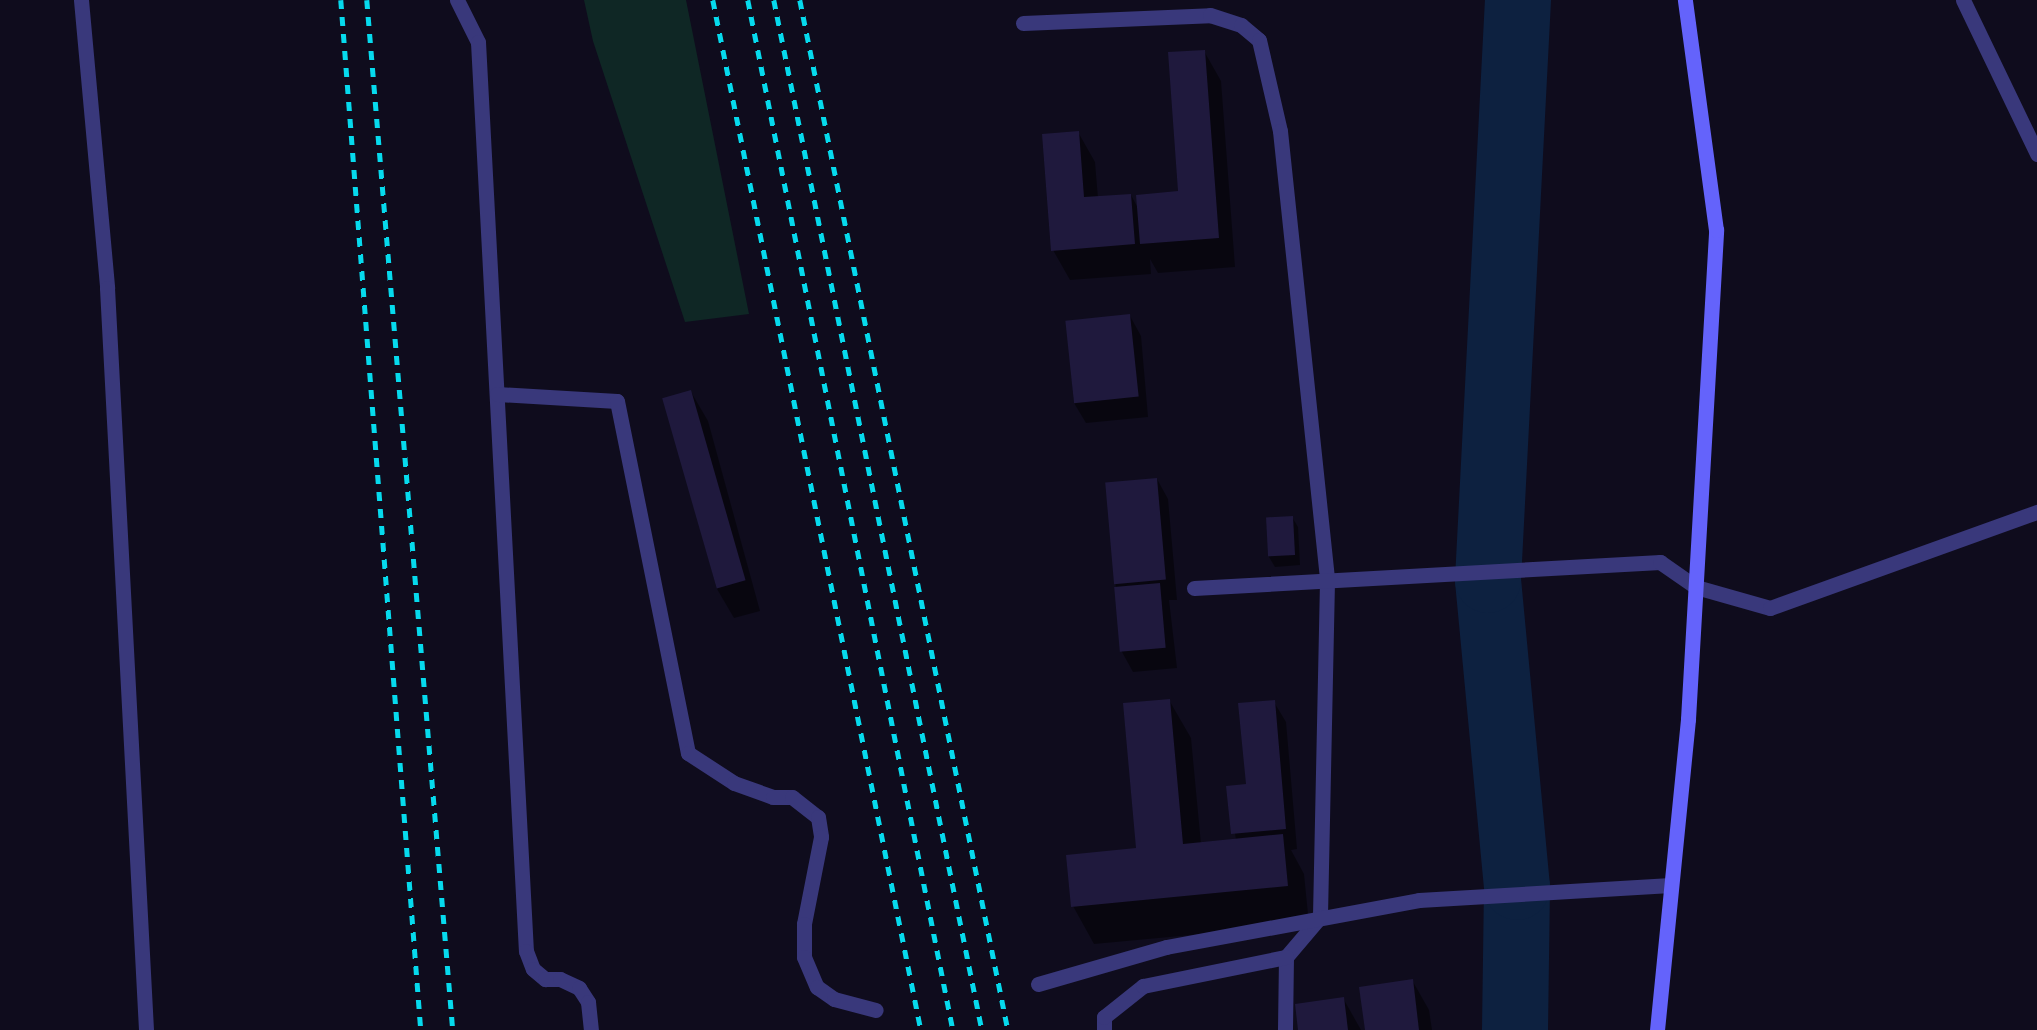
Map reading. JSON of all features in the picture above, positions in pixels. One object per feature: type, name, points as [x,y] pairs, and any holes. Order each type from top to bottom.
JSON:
[{"type":"street","points":[[81,0],[108,288],[146,1030]]},
{"type":"street","points":[[456,0],[478,42],[526,951],[533,969],[545,979],[560,979],[579,988],[588,1002],[591,1030]]},
{"type":"street","points":[[1657,1030],[1696,587],[1716,230],[1684,0]]},
{"type":"street","points":[[1963,0],[2037,154]]},
{"type":"street","points":[[1023,23],[1210,15],[1241,25],[1259,40],[1280,131],[1327,581],[1320,917],[1286,957],[1143,986],[1104,1017],[1104,1030]]},
{"type":"street","points":[[496,394],[617,401],[688,753],[734,783],[773,797],[792,797],[818,817],[821,837],[804,924],[804,957],[817,987],[834,999],[876,1010]]},
{"type":"street","points":[[1194,588],[1660,562],[1696,587],[1770,608],[2037,512]]},
{"type":"street","points":[[1038,984],[1166,948],[1419,900],[1671,885]]},
{"type":"street","points":[[1286,957],[1286,1030]]},
{"type":"green space","points":[[584,0],[686,0],[749,314],[685,322],[593,41]]},
{"type":"building","points":[[1205,50],[1219,238],[1140,244],[1136,195],[1178,191],[1168,52]]},
{"type":"building","points":[[1079,131],[1084,197],[1131,194],[1135,244],[1051,251],[1042,134]]},
{"type":"building","points":[[1130,314],[1139,397],[1074,403],[1065,321]]},
{"type":"building","points":[[691,390],[746,580],[717,589],[662,398]]},
{"type":"building","points":[[1157,478],[1166,580],[1114,584],[1105,483]]},
{"type":"building","points":[[1293,516],[1295,555],[1268,556],[1266,517]]},
{"type":"building","points":[[1160,583],[1166,648],[1120,652],[1114,587]]},
{"type":"building","points":[[1170,699],[1183,844],[1283,834],[1288,886],[1071,907],[1066,855],[1136,848],[1123,703]]},
{"type":"building","points":[[1275,700],[1286,829],[1231,834],[1226,786],[1246,784],[1238,703]]},
{"type":"building","points":[[1413,979],[1419,1030],[1365,1030],[1359,987]]},
{"type":"building","points":[[1344,997],[1348,1030],[1298,1030],[1295,1004]]},
{"type":"waterway","points":[[1515,1030],[1517,887],[1488,580],[1518,0]]},
{"type":"railway","points":[[341,0],[421,1030]]},
{"type":"railway","points":[[367,0],[453,1030]]},
{"type":"railway","points":[[713,0],[921,1030]]},
{"type":"railway","points":[[748,0],[953,1030]]},
{"type":"railway","points":[[774,0],[982,1030]]},
{"type":"railway","points":[[800,0],[1008,1030]]}]
